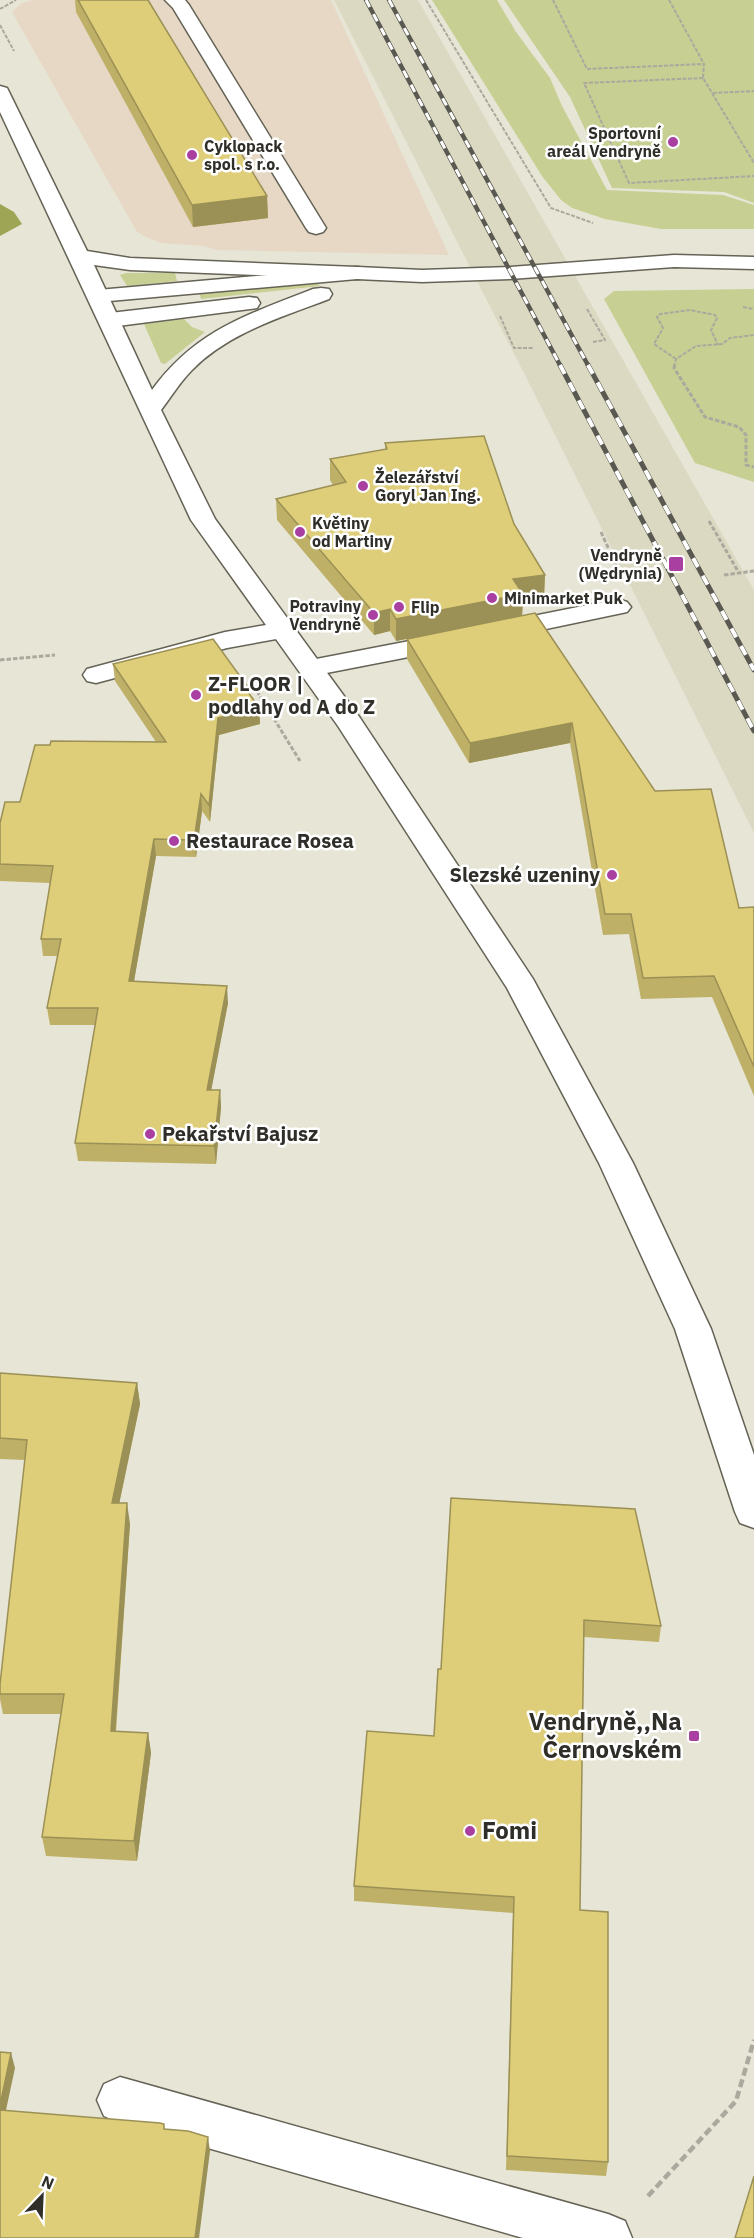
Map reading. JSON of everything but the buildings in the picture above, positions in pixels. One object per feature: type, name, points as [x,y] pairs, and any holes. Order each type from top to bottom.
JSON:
[{"type":"main road","points":[[174,0],[180,4],[316,228]]},
{"type":"main road","points":[[0,92],[203,520],[311,668],[522,986],[610,1152],[693,1329],[754,1512]]},
{"type":"main road","points":[[79,256],[130,264],[422,276],[510,273],[674,261],[754,263]]},
{"type":"main road","points":[[98,296],[357,273]]},
{"type":"main road","points":[[110,320],[369,288],[422,276]]},
{"type":"main road","points":[[149,410],[186,364],[204,349],[265,316],[321,294]]},
{"type":"main road","points":[[311,668],[618,608]]},
{"type":"main road","points":[[96,675],[225,640],[284,630]]},
{"type":"main road","points":[[120,2100],[608,2238]]},
{"type":"path","points":[[0,9],[16,0]]},
{"type":"path","points":[[426,0],[551,208],[593,222]]},
{"type":"path","points":[[554,0],[587,69],[704,64]]},
{"type":"path","points":[[669,0],[704,64],[703,78],[754,163]]},
{"type":"path","points":[[703,78],[585,83],[629,183],[754,176]]},
{"type":"path","points":[[713,93],[752,91],[754,97]]},
{"type":"path","points":[[586,307],[604,340],[594,342]]},
{"type":"path","points":[[676,359],[654,344],[663,328],[657,317],[660,314],[690,310],[715,315],[717,318],[711,330],[718,345]]},
{"type":"path","points":[[499,314],[514,348],[533,348]]},
{"type":"path","points":[[754,335],[730,338],[718,345],[696,346],[676,359],[674,368],[705,417],[739,427],[746,435],[746,465],[754,468]]},
{"type":"path","points":[[746,435],[754,435]]},
{"type":"path","points":[[709,521],[739,573]]},
{"type":"path","points":[[601,532],[617,568]]},
{"type":"path","points":[[724,575],[754,571]]},
{"type":"path","points":[[640,2204],[736,2100],[754,2040]]},
{"type":"shaded area","points":[[33,0],[331,0],[449,255],[217,250],[203,246],[162,243],[137,232],[12,12],[22,3]]},
{"type":"shaded area","points":[[334,0],[418,0],[754,590],[754,833],[529,383]]},
{"type":"green space","points":[[432,0],[497,0],[516,32],[550,78],[562,106],[607,190],[723,195],[754,205],[754,229],[661,229],[605,219],[572,208],[561,200],[542,176]]},
{"type":"green space","name":"Sportovní areál Vendryně","points":[[504,0],[754,0],[754,203],[724,192],[612,188],[570,97]]},
{"type":"green space","points":[[0,204],[14,212],[22,224],[0,236]]},
{"type":"green space","points":[[175,273],[177,281],[127,286],[120,275]]},
{"type":"green space","points":[[318,284],[320,286],[201,299],[199,291]]},
{"type":"green space","points":[[754,289],[754,482],[695,463],[604,299],[614,291]]},
{"type":"green space","points":[[184,319],[192,327],[205,332],[165,364],[161,363],[144,324]]},
{"type":"railway","points":[[366,0],[561,367]]},
{"type":"railway","points":[[389,0],[589,367]]},
{"type":"railway","points":[[560,365],[754,731]]},
{"type":"railway","points":[[588,365],[754,670]]},
{"type":"place","name":"Sportovní areál Vendryně","points":[[673,142]]},
{"type":"place","name":"Cyklopack spol. s r.o.","points":[[192,155]]},
{"type":"place","name":"Železářství Goryl Jan Ing.","points":[[363,486]]},
{"type":"place","name":"Květiny od Martiny","points":[[300,532]]},
{"type":"place","name":"Vendryně (Wędrynia)","points":[[676,564]]},
{"type":"place","name":"Minimarket Puk","points":[[492,598]]},
{"type":"place","name":"Flip","points":[[399,607]]},
{"type":"place","name":"Potraviny Vendryně","points":[[373,615]]},
{"type":"place","name":"Z-FLOOR | podlahy od A do Z","points":[[196,695]]},
{"type":"place","name":"Restaurace Rosea","points":[[174,841]]},
{"type":"place","name":"Slezské uzeniny","points":[[612,875]]},
{"type":"place","name":"Pekařství Bajusz","points":[[150,1134]]},
{"type":"place","name":"Vendryně,,Na Černovském","points":[[694,1736]]},
{"type":"place","name":"Fomi","points":[[470,1831]]}]
